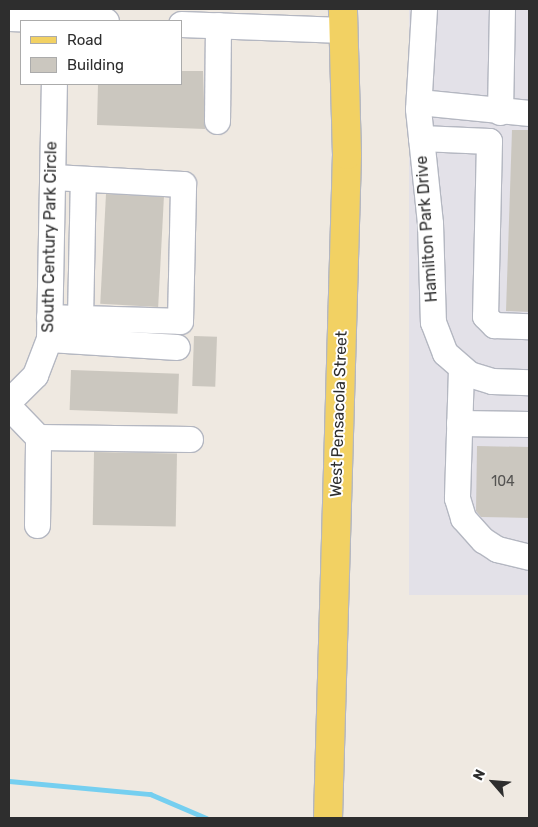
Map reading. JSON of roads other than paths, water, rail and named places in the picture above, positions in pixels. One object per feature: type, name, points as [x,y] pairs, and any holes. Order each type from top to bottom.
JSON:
[{"type":"main road","name":"West Pensacola Street","points":[[328,818],[347,155],[343,20]]},
{"type":"street","name":"Hamilton Park Drive","points":[[424,9],[419,102],[430,223],[433,322],[445,353],[462,368],[492,380],[529,382]]},
{"type":"street","points":[[500,112],[502,9]]},
{"type":"street","points":[[9,18],[55,20]]},
{"type":"street","points":[[217,121],[221,20]]},
{"type":"street","points":[[182,24],[221,20],[343,20]]},
{"type":"street","name":"South Century Park Circle","points":[[19,385],[49,328],[54,85]]},
{"type":"street","points":[[419,102],[500,112],[529,113]]},
{"type":"street","points":[[421,138],[489,141],[485,316],[494,325],[529,326]]},
{"type":"street","points":[[49,328],[80,318],[180,321],[183,194],[183,184],[52,177]]},
{"type":"street","points":[[80,318],[83,179]]},
{"type":"street","points":[[49,328],[177,347]]},
{"type":"street","points":[[462,368],[457,498],[463,518],[482,540],[498,550],[529,557]]},
{"type":"street","points":[[9,407],[38,437],[37,525]]},
{"type":"street","points":[[459,423],[529,424]]},
{"type":"street","points":[[38,437],[190,439]]},
{"type":"waterway","points":[[9,781],[150,794],[206,818]]}]
